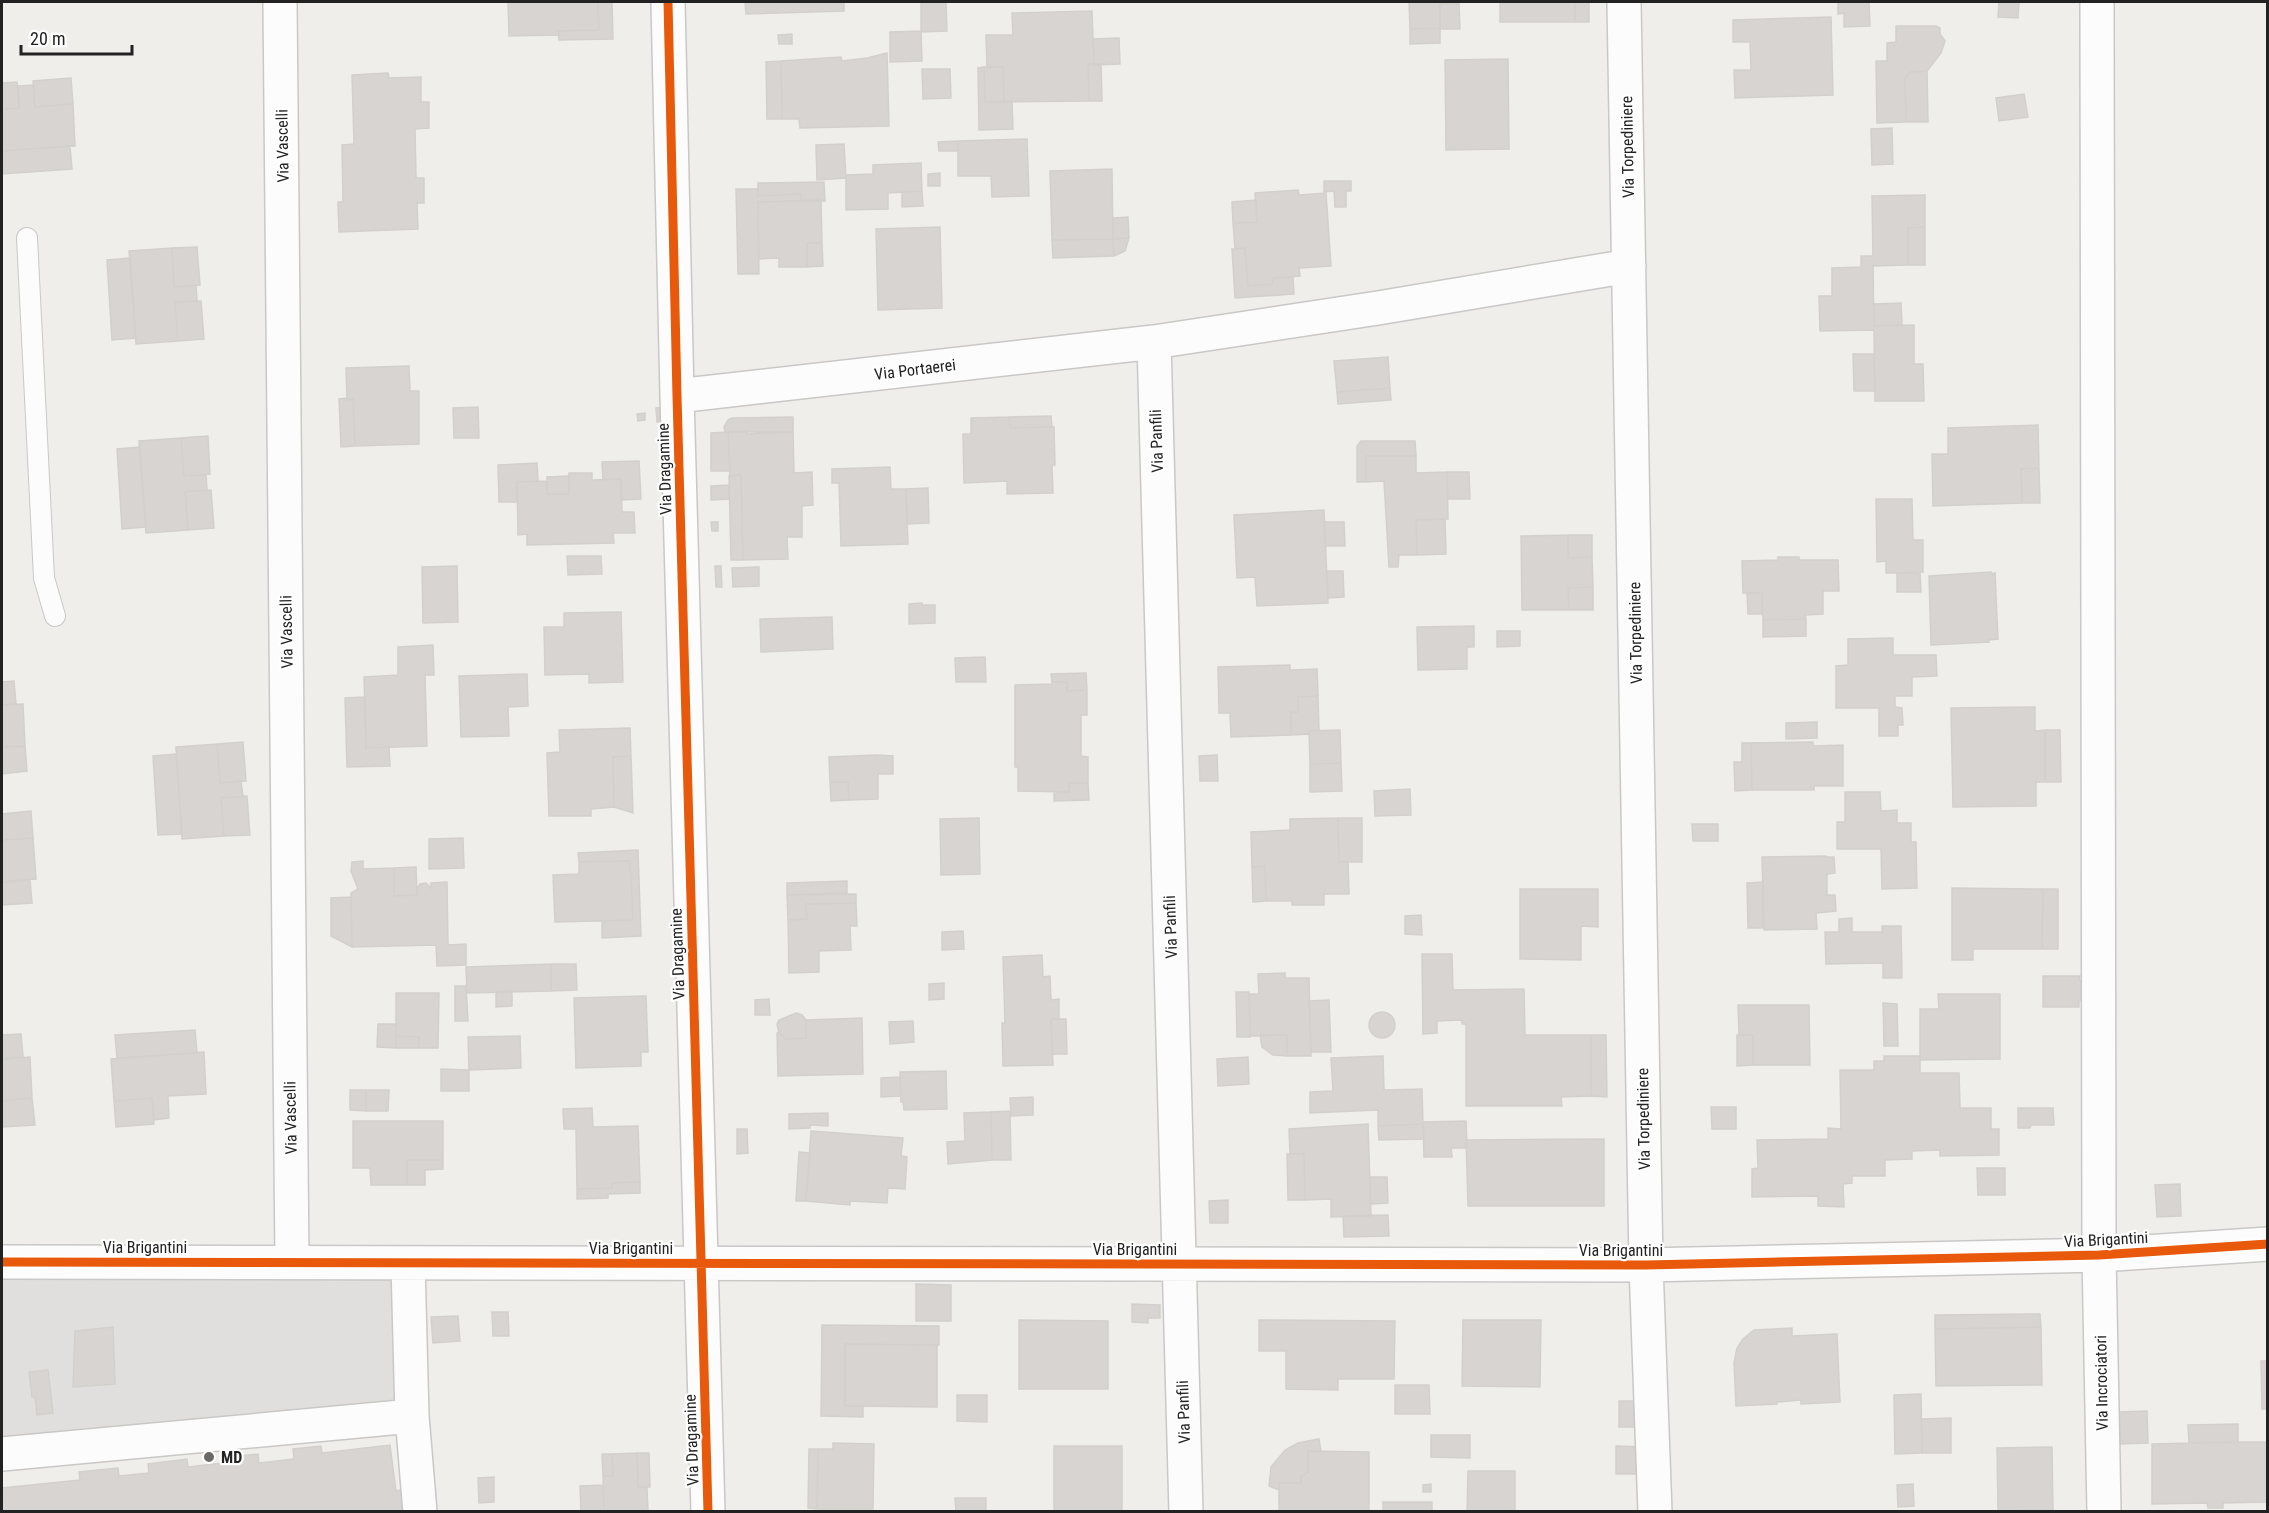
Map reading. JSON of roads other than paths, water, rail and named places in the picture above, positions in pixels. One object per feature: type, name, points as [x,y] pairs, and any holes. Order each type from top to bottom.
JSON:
[{"type":"street","name":"Via Vascelli","points":[[280,2],[292,1262]]},
{"type":"street","name":"Via Dragamine","points":[[668,2],[708,1512]]},
{"type":"street","name":"Via Torpediniere","points":[[1624,2],[1646,1265],[1655,1512]]},
{"type":"street","name":"Via Incrociatori","points":[[2097,2],[2099,1255],[2104,1512]]},
{"type":"street","name":"Via Portaerei","points":[[677,396],[1154,342],[1378,308],[1629,266]]},
{"type":"street","name":"Via Panfili","points":[[1154,342],[1186,1512]]},
{"type":"street","name":"Via Brigantini","points":[[2,1262],[1646,1265],[2099,1255],[2268,1244]]},
{"type":"street","points":[[408,1264],[412,1416],[420,1512]]},
{"type":"street","points":[[2,1454],[412,1416]]},
{"type":"lane","points":[[27,238],[44,578],[55,616]]},
{"type":"place","name":"MD","points":[[209,1457]]}]
